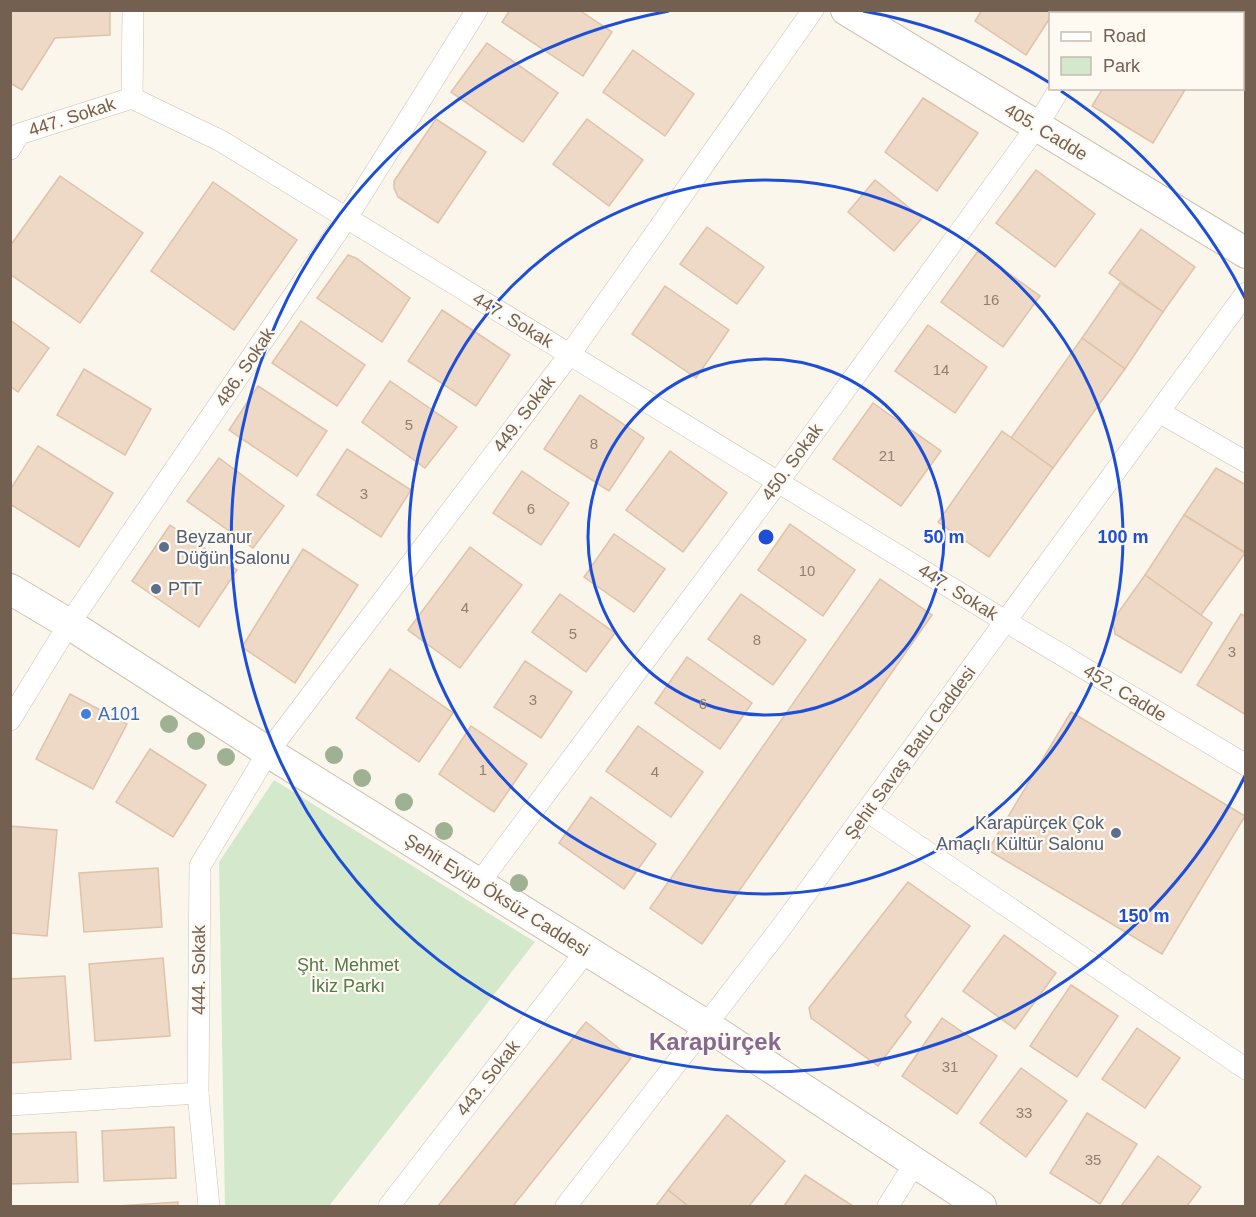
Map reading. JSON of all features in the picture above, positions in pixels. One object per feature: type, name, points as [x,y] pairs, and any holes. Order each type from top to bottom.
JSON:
[{"type":"street","points":[[132,98],[133,10]]},
{"type":"street","name":"486. Sokak","points":[[10,720],[69,624],[346,219],[477,10]]},
{"type":"street","name":"449. Sokak","points":[[268,752],[570,354],[813,10]]},
{"type":"street","name":"405. Cadde","points":[[846,10],[1245,253]]},
{"type":"street","name":"450. Sokak","points":[[479,883],[778,482],[1037,126],[1059,90]]},
{"type":"street","name":"447. Sokak","points":[[13,137],[132,98],[221,141],[1005,621]]},
{"type":"street","name":"Şehit Savaş Batu Caddesi","points":[[566,1206],[780,929],[1245,293]]},
{"type":"street","points":[[1159,412],[1245,462]]},
{"type":"street","name":"Şehit Eyüp Öksüz Caddesi","points":[[10,588],[706,1025],[981,1206]]},
{"type":"street","name":"452. Cadde","points":[[1005,621],[1245,765]]},
{"type":"street","name":"444. Sokak","points":[[209,1206],[198,1093],[200,866],[268,752]]},
{"type":"street","points":[[867,811],[1245,1069]]},
{"type":"street","name":"443. Sokak","points":[[390,1206],[587,950]]},
{"type":"street","points":[[10,1105],[198,1093]]},
{"type":"street","points":[[888,1206],[915,1163]]},
{"type":"green space","name":"Şht. Mehmet İkiz Parkı","points":[[274,780],[535,942],[329,1206],[225,1206],[219,862]]},
{"type":"building","points":[[10,10],[110,10],[110,35],[55,38],[22,90],[10,83]]},
{"type":"building","points":[[510,10],[579,10],[612,32],[583,76],[502,22]]},
{"type":"building","points":[[982,10],[1056,10],[1049,12],[1049,20],[1026,55],[975,21]]},
{"type":"building","points":[[1151,10],[1225,10],[1224,12],[1153,12]]},
{"type":"building","points":[[487,43],[558,93],[523,142],[451,92]]},
{"type":"building","points":[[633,50],[694,94],[665,136],[603,92]]},
{"type":"building","points":[[1102,90],[1185,90],[1153,143],[1092,106]]},
{"type":"building","points":[[923,98],[978,133],[937,191],[885,152]]},
{"type":"building","points":[[436,119],[486,152],[438,223],[398,197],[394,188],[394,181]]},
{"type":"building","points":[[587,119],[643,160],[609,206],[553,164]]},
{"type":"building","points":[[1036,170],[1095,214],[1055,267],[996,223]]},
{"type":"building","points":[[60,176],[143,233],[80,323],[10,274],[10,246]]},
{"type":"building","points":[[875,180],[922,218],[894,251],[848,212]]},
{"type":"building","points":[[213,182],[297,240],[234,330],[151,271]]},
{"type":"building","points":[[707,227],[764,267],[737,304],[680,264]]},
{"type":"building","points":[[1141,229],[1195,267],[1163,312],[1109,273]]},
{"type":"building","points":[[978,251],[1040,296],[1003,347],[941,302]]},
{"type":"building","points":[[348,255],[356,258],[410,298],[382,342],[317,298]]},
{"type":"building","points":[[1120,283],[1163,312],[1125,369],[1082,338]]},
{"type":"building","points":[[665,286],[729,330],[696,378],[632,334]]},
{"type":"building","points":[[442,310],[510,355],[476,406],[408,361]]},
{"type":"building","points":[[10,320],[49,348],[18,392],[10,386]]},
{"type":"building","points":[[301,321],[365,365],[337,406],[272,363]]},
{"type":"building","points":[[928,325],[987,367],[955,413],[895,371]]},
{"type":"building","points":[[1082,338],[1125,369],[1053,468],[1011,438]]},
{"type":"building","points":[[84,369],[151,409],[125,455],[57,415]]},
{"type":"building","points":[[390,381],[457,427],[425,468],[362,422]]},
{"type":"building","points":[[258,386],[327,431],[297,476],[229,430]]},
{"type":"building","points":[[580,395],[644,438],[609,491],[544,449]]},
{"type":"building","points":[[873,403],[941,451],[901,506],[833,459]]},
{"type":"building","points":[[1002,431],[1053,468],[989,557],[938,522]]},
{"type":"building","points":[[38,446],[113,493],[79,547],[10,504],[10,490]]},
{"type":"building","points":[[347,449],[411,490],[381,537],[317,495]]},
{"type":"building","points":[[670,451],[727,493],[683,552],[626,510]]},
{"type":"building","points":[[219,458],[284,506],[253,548],[187,501]]},
{"type":"building","points":[[1216,468],[1246,485],[1246,553],[1184,515]]},
{"type":"building","points":[[522,471],[569,503],[541,545],[493,513]]},
{"type":"building","points":[[1184,515],[1245,553],[1201,615],[1145,575]]},
{"type":"building","points":[[790,524],[855,570],[823,616],[758,570]]},
{"type":"building","points":[[170,525],[237,570],[199,627],[132,581]]},
{"type":"building","points":[[614,534],[665,569],[634,612],[584,577]]},
{"type":"building","points":[[470,547],[522,585],[460,668],[408,630]]},
{"type":"building","points":[[303,549],[358,585],[295,683],[242,647]]},
{"type":"building","points":[[1145,575],[1212,623],[1181,673],[1115,634],[1113,620]]},
{"type":"building","points":[[880,579],[932,615],[702,944],[650,908]]},
{"type":"building","points":[[560,594],[615,633],[586,672],[532,632]]},
{"type":"building","points":[[741,594],[806,640],[773,685],[708,639]]},
{"type":"building","points":[[1241,614],[1246,617],[1246,715],[1197,685]]},
{"type":"building","points":[[687,657],[752,703],[720,749],[655,703]]},
{"type":"building","points":[[525,661],[572,692],[541,738],[494,707]]},
{"type":"building","points":[[390,669],[453,713],[419,762],[356,718]]},
{"type":"building","points":[[70,694],[127,724],[93,789],[36,759]]},
{"type":"building","name":"Karapürçek Çok Amaçlı Kültür Salonu","points":[[1071,712],[1245,816],[1162,954],[988,850]]},
{"type":"building","points":[[471,726],[527,764],[494,812],[439,774]]},
{"type":"building","points":[[638,726],[703,772],[671,817],[606,771]]},
{"type":"building","points":[[150,749],[206,785],[173,837],[116,802]]},
{"type":"building","points":[[591,797],[656,844],[624,889],[559,843]]},
{"type":"building","points":[[10,826],[57,830],[47,936],[10,933]]},
{"type":"building","points":[[158,868],[162,927],[84,932],[79,873]]},
{"type":"building","points":[[908,882],[970,926],[905,1016],[911,1022],[878,1066],[811,1018],[809,1008]]},
{"type":"building","points":[[1004,935],[1056,973],[1015,1029],[963,991]]},
{"type":"building","points":[[163,958],[170,1036],[95,1041],[89,964]]},
{"type":"building","points":[[65,976],[71,1059],[10,1063],[10,979]]},
{"type":"building","points":[[1071,985],[1118,1016],[1077,1077],[1030,1046]]},
{"type":"building","points":[[942,1018],[997,1056],[957,1114],[902,1076]]},
{"type":"building","points":[[586,1022],[631,1058],[513,1206],[438,1206]]},
{"type":"building","points":[[1137,1028],[1180,1058],[1145,1108],[1102,1079]]},
{"type":"building","points":[[1021,1068],[1067,1101],[1026,1157],[980,1123]]},
{"type":"building","points":[[1087,1113],[1137,1144],[1100,1204],[1050,1173]]},
{"type":"building","points":[[727,1115],[785,1161],[749,1206],[688,1206],[668,1190]]},
{"type":"building","points":[[174,1127],[176,1178],[104,1181],[102,1131]]},
{"type":"building","points":[[76,1132],[78,1182],[10,1184],[10,1134]]},
{"type":"building","points":[[1158,1156],[1201,1187],[1187,1206],[1121,1206]]},
{"type":"building","points":[[805,1175],[853,1206],[784,1206]]},
{"type":"building","points":[[668,1190],[688,1206],[656,1206]]},
{"type":"building","points":[[178,1202],[178,1206],[117,1206]]},
{"type":"place","name":"Beyzanur Düğün Salonu","points":[[164,547]]},
{"type":"place","name":"PTT","points":[[156,589]]},
{"type":"place","name":"A101","points":[[86,714]]},
{"type":"place","name":"Karapürçek Çok Amaçlı Kültür Salonu","points":[[1116,833]]},
{"type":"district","name":"Karapürçek","points":[[715,1041]]}]
